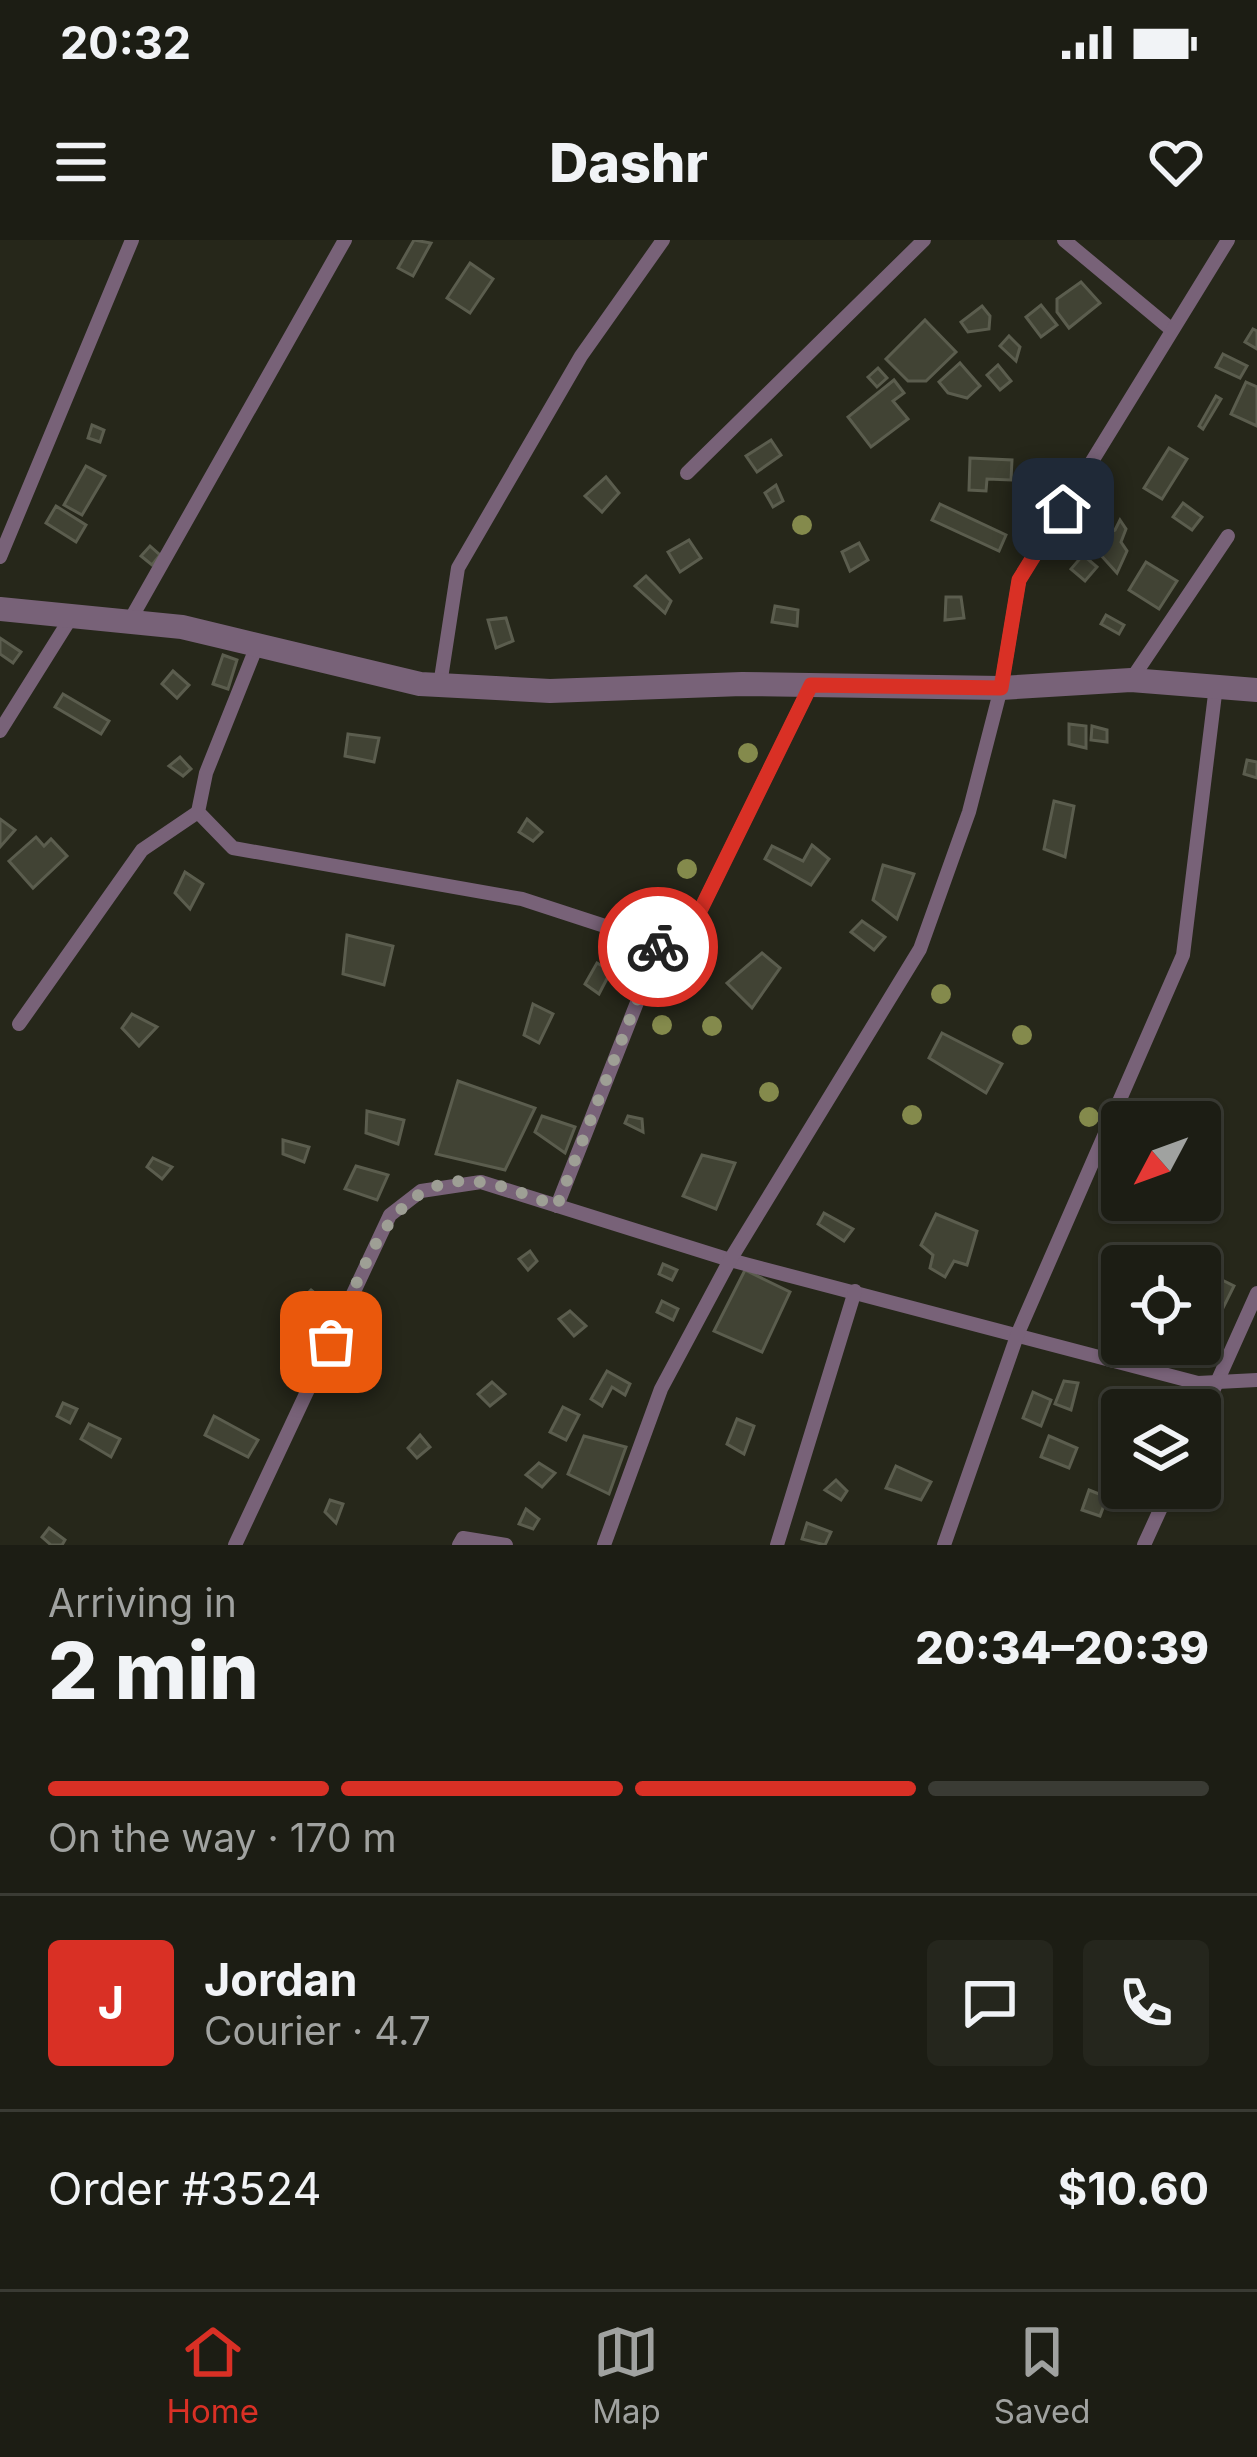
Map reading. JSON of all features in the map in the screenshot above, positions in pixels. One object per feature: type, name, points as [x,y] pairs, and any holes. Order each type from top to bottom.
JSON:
[{"type":"street","points":[[0,609],[129,622],[258,643],[440,685],[550,691],[811,685],[1001,688],[1131,680],[1257,690]]},
{"type":"lane","points":[[0,557],[132,240]]},
{"type":"lane","points":[[129,622],[345,240]]},
{"type":"lane","points":[[440,685],[458,568],[581,356],[663,240]]},
{"type":"lane","points":[[687,472],[924,240]]},
{"type":"lane","points":[[1064,240],[1172,330]]},
{"type":"lane","points":[[604,1545],[661,1388],[730,1260],[920,949],[969,812],[1001,688],[1019,580],[1228,240]]},
{"type":"lane","points":[[1131,680],[1228,536]]},
{"type":"lane","points":[[0,731],[72,616]]},
{"type":"lane","points":[[19,1024],[142,850],[198,812],[206,773],[258,643]]},
{"type":"lane","points":[[557,1206],[659,944],[699,913],[811,685]]},
{"type":"lane","points":[[944,1545],[1018,1333],[1184,955],[1216,686]]},
{"type":"lane","points":[[198,812],[233,848],[522,899],[659,944]]},
{"type":"lane","points":[[235,1545],[390,1216],[421,1191],[482,1182],[730,1260],[1198,1384],[1257,1380]]},
{"type":"lane","points":[[776,1545],[855,1291]]},
{"type":"lane","points":[[1214,1389],[1257,1293]]},
{"type":"lane","points":[[1144,1545],[1160,1509]]},
{"type":"lane","points":[[459,1545],[464,1538],[506,1545]]},
{"type":"building","points":[[414,240],[431,243],[413,276],[398,268]]},
{"type":"building","points":[[470,263],[493,279],[470,313],[447,298]]},
{"type":"building","points":[[1081,282],[1100,303],[1069,328],[1057,312],[1057,299]]},
{"type":"building","points":[[1041,305],[1057,325],[1041,337],[1026,317]]},
{"type":"building","points":[[982,306],[990,316],[989,329],[968,332],[961,322]]},
{"type":"building","points":[[925,320],[956,352],[926,381],[908,381],[886,359]]},
{"type":"building","points":[[1253,329],[1257,331],[1257,349],[1245,342]]},
{"type":"building","points":[[1009,336],[1020,347],[1016,361],[1000,346]]},
{"type":"building","points":[[1223,354],[1247,366],[1240,378],[1216,367]]},
{"type":"building","points":[[960,363],[980,386],[967,398],[948,393],[939,382]]},
{"type":"building","points":[[998,365],[1011,381],[1000,390],[987,375]]},
{"type":"building","points":[[878,368],[887,378],[877,387],[868,377]]},
{"type":"building","points":[[894,380],[904,393],[893,401],[908,419],[871,447],[848,417]]},
{"type":"building","points":[[1246,382],[1257,387],[1257,426],[1231,414]]},
{"type":"building","points":[[1216,396],[1221,399],[1203,429],[1199,426]]},
{"type":"building","points":[[92,425],[104,430],[100,442],[88,438]]},
{"type":"building","points":[[771,440],[781,455],[757,472],[746,456]]},
{"type":"building","points":[[1169,448],[1187,459],[1162,499],[1144,488]]},
{"type":"building","points":[[970,458],[1012,460],[1011,480],[987,479],[986,491],[969,490]]},
{"type":"building","points":[[86,466],[105,476],[82,515],[64,505]]},
{"type":"building","points":[[606,477],[619,493],[602,512],[585,496]]},
{"type":"building","points":[[776,485],[783,501],[773,507],[765,493]]},
{"type":"building","points":[[1183,503],[1202,517],[1192,530],[1173,517]]},
{"type":"building","points":[[940,504],[1006,535],[999,551],[932,520]]},
{"type":"building","points":[[56,506],[86,525],[76,542],[46,523]]},
{"type":"building","points":[[1120,520],[1126,529],[1121,542],[1127,551],[1117,573],[1089,542],[1115,530]]},
{"type":"building","points":[[689,540],[701,558],[680,572],[668,552]]},
{"type":"building","points":[[859,543],[868,560],[850,571],[842,552]]},
{"type":"building","points":[[150,546],[160,555],[152,565],[141,556]]},
{"type":"building","points":[[1083,555],[1097,567],[1085,581],[1071,569]]},
{"type":"building","points":[[1146,562],[1177,581],[1159,609],[1129,590]]},
{"type":"building","points":[[646,576],[671,601],[665,613],[635,586]]},
{"type":"building","points":[[946,597],[961,597],[964,618],[945,620]]},
{"type":"building","points":[[775,606],[798,610],[797,626],[772,622]]},
{"type":"building","points":[[1106,615],[1124,625],[1119,634],[1101,624]]},
{"type":"building","points":[[506,618],[513,641],[496,648],[488,620]]},
{"type":"building","points":[[0,638],[21,652],[13,663],[0,654]]},
{"type":"building","points":[[223,655],[237,660],[228,689],[213,684]]},
{"type":"building","points":[[173,671],[189,685],[177,698],[162,684]]},
{"type":"building","points":[[63,694],[109,721],[101,734],[55,707]]},
{"type":"building","points":[[1069,724],[1086,726],[1086,748],[1069,744]]},
{"type":"building","points":[[1092,726],[1107,730],[1107,742],[1091,740]]},
{"type":"building","points":[[348,734],[379,738],[374,762],[345,756]]},
{"type":"building","points":[[180,757],[191,769],[183,776],[169,766]]},
{"type":"building","points":[[1247,760],[1257,762],[1257,778],[1244,774]]},
{"type":"building","points":[[1054,801],[1074,806],[1065,857],[1044,849]]},
{"type":"building","points":[[0,819],[15,830],[0,847]]},
{"type":"building","points":[[527,819],[542,832],[533,841],[519,832]]},
{"type":"building","points":[[36,837],[44,846],[51,839],[67,856],[33,888],[9,861]]},
{"type":"building","points":[[812,845],[829,859],[811,885],[765,859],[772,846],[803,861]]},
{"type":"building","points":[[883,865],[914,874],[897,919],[873,900]]},
{"type":"building","points":[[185,872],[203,884],[190,909],[175,893]]},
{"type":"building","points":[[862,921],[885,937],[874,950],[851,932]]},
{"type":"building","points":[[347,935],[393,946],[384,985],[343,974]]},
{"type":"building","points":[[762,953],[780,968],[752,1008],[727,983]]},
{"type":"building","points":[[597,963],[611,971],[599,994],[585,984]]},
{"type":"building","points":[[533,1004],[553,1014],[539,1043],[524,1035]]},
{"type":"building","points":[[132,1014],[157,1027],[139,1046],[122,1028]]},
{"type":"building","points":[[942,1033],[1002,1064],[986,1093],[929,1058]]},
{"type":"building","points":[[458,1081],[535,1108],[505,1170],[436,1154]]},
{"type":"building","points":[[367,1111],[404,1120],[398,1144],[366,1133]]},
{"type":"building","points":[[542,1116],[575,1127],[565,1153],[535,1132]]},
{"type":"building","points":[[628,1116],[642,1119],[643,1132],[625,1123]]},
{"type":"building","points":[[283,1140],[309,1147],[304,1162],[283,1154]]},
{"type":"building","points":[[702,1155],[735,1163],[716,1209],[683,1196]]},
{"type":"building","points":[[153,1158],[172,1167],[162,1179],[147,1167]]},
{"type":"building","points":[[356,1166],[388,1175],[377,1200],[345,1189]]},
{"type":"building","points":[[824,1213],[853,1229],[844,1241],[818,1224]]},
{"type":"building","points":[[936,1214],[977,1231],[967,1265],[954,1261],[945,1277],[930,1268],[933,1255],[921,1245]]},
{"type":"building","points":[[530,1251],[537,1261],[528,1270],[519,1259]]},
{"type":"building","points":[[663,1264],[677,1270],[672,1280],[659,1274]]},
{"type":"building","points":[[745,1270],[790,1292],[762,1352],[714,1331]]},
{"type":"building","points":[[1221,1280],[1234,1286],[1221,1307]]},
{"type":"building","points":[[311,1290],[330,1306],[319,1314],[302,1299]]},
{"type":"building","points":[[662,1301],[678,1309],[673,1320],[657,1312]]},
{"type":"building","points":[[570,1311],[586,1326],[574,1336],[559,1319]]},
{"type":"building","points":[[607,1371],[630,1384],[625,1395],[612,1387],[602,1406],[591,1399]]},
{"type":"building","points":[[1064,1381],[1078,1383],[1071,1410],[1055,1404]]},
{"type":"building","points":[[492,1382],[505,1394],[490,1406],[478,1394]]},
{"type":"building","points":[[1033,1392],[1051,1400],[1041,1426],[1023,1418]]},
{"type":"building","points":[[63,1403],[77,1409],[70,1423],[57,1416]]},
{"type":"building","points":[[563,1407],[579,1415],[566,1440],[550,1432]]},
{"type":"building","points":[[214,1416],[258,1440],[248,1457],[205,1435]]},
{"type":"building","points":[[737,1419],[754,1426],[744,1454],[727,1444]]},
{"type":"building","points":[[89,1424],[120,1439],[111,1457],[81,1439]]},
{"type":"building","points":[[420,1435],[430,1447],[417,1458],[408,1448]]},
{"type":"building","points":[[584,1436],[626,1447],[609,1494],[568,1474]]},
{"type":"building","points":[[1049,1436],[1077,1448],[1069,1468],[1041,1457]]},
{"type":"building","points":[[539,1463],[555,1473],[542,1487],[526,1475]]},
{"type":"building","points":[[896,1466],[931,1482],[921,1500],[886,1488]]},
{"type":"building","points":[[836,1480],[847,1491],[841,1500],[825,1490]]},
{"type":"building","points":[[1089,1490],[1101,1495],[1100,1516],[1082,1510]]},
{"type":"building","points":[[330,1500],[343,1504],[336,1523],[325,1512]]},
{"type":"building","points":[[526,1509],[539,1519],[533,1529],[519,1524]]},
{"type":"building","points":[[807,1523],[831,1532],[825,1545],[802,1539]]},
{"type":"building","points":[[49,1528],[65,1540],[62,1545],[51,1545],[42,1537]]},
{"type":"way so far","points":[[331,1342],[390,1216],[421,1191],[482,1182],[557,1206],[658,947]]},
{"type":"route","points":[[658,947],[699,913],[811,685],[1001,688],[1019,580],[1063,509]]}]
